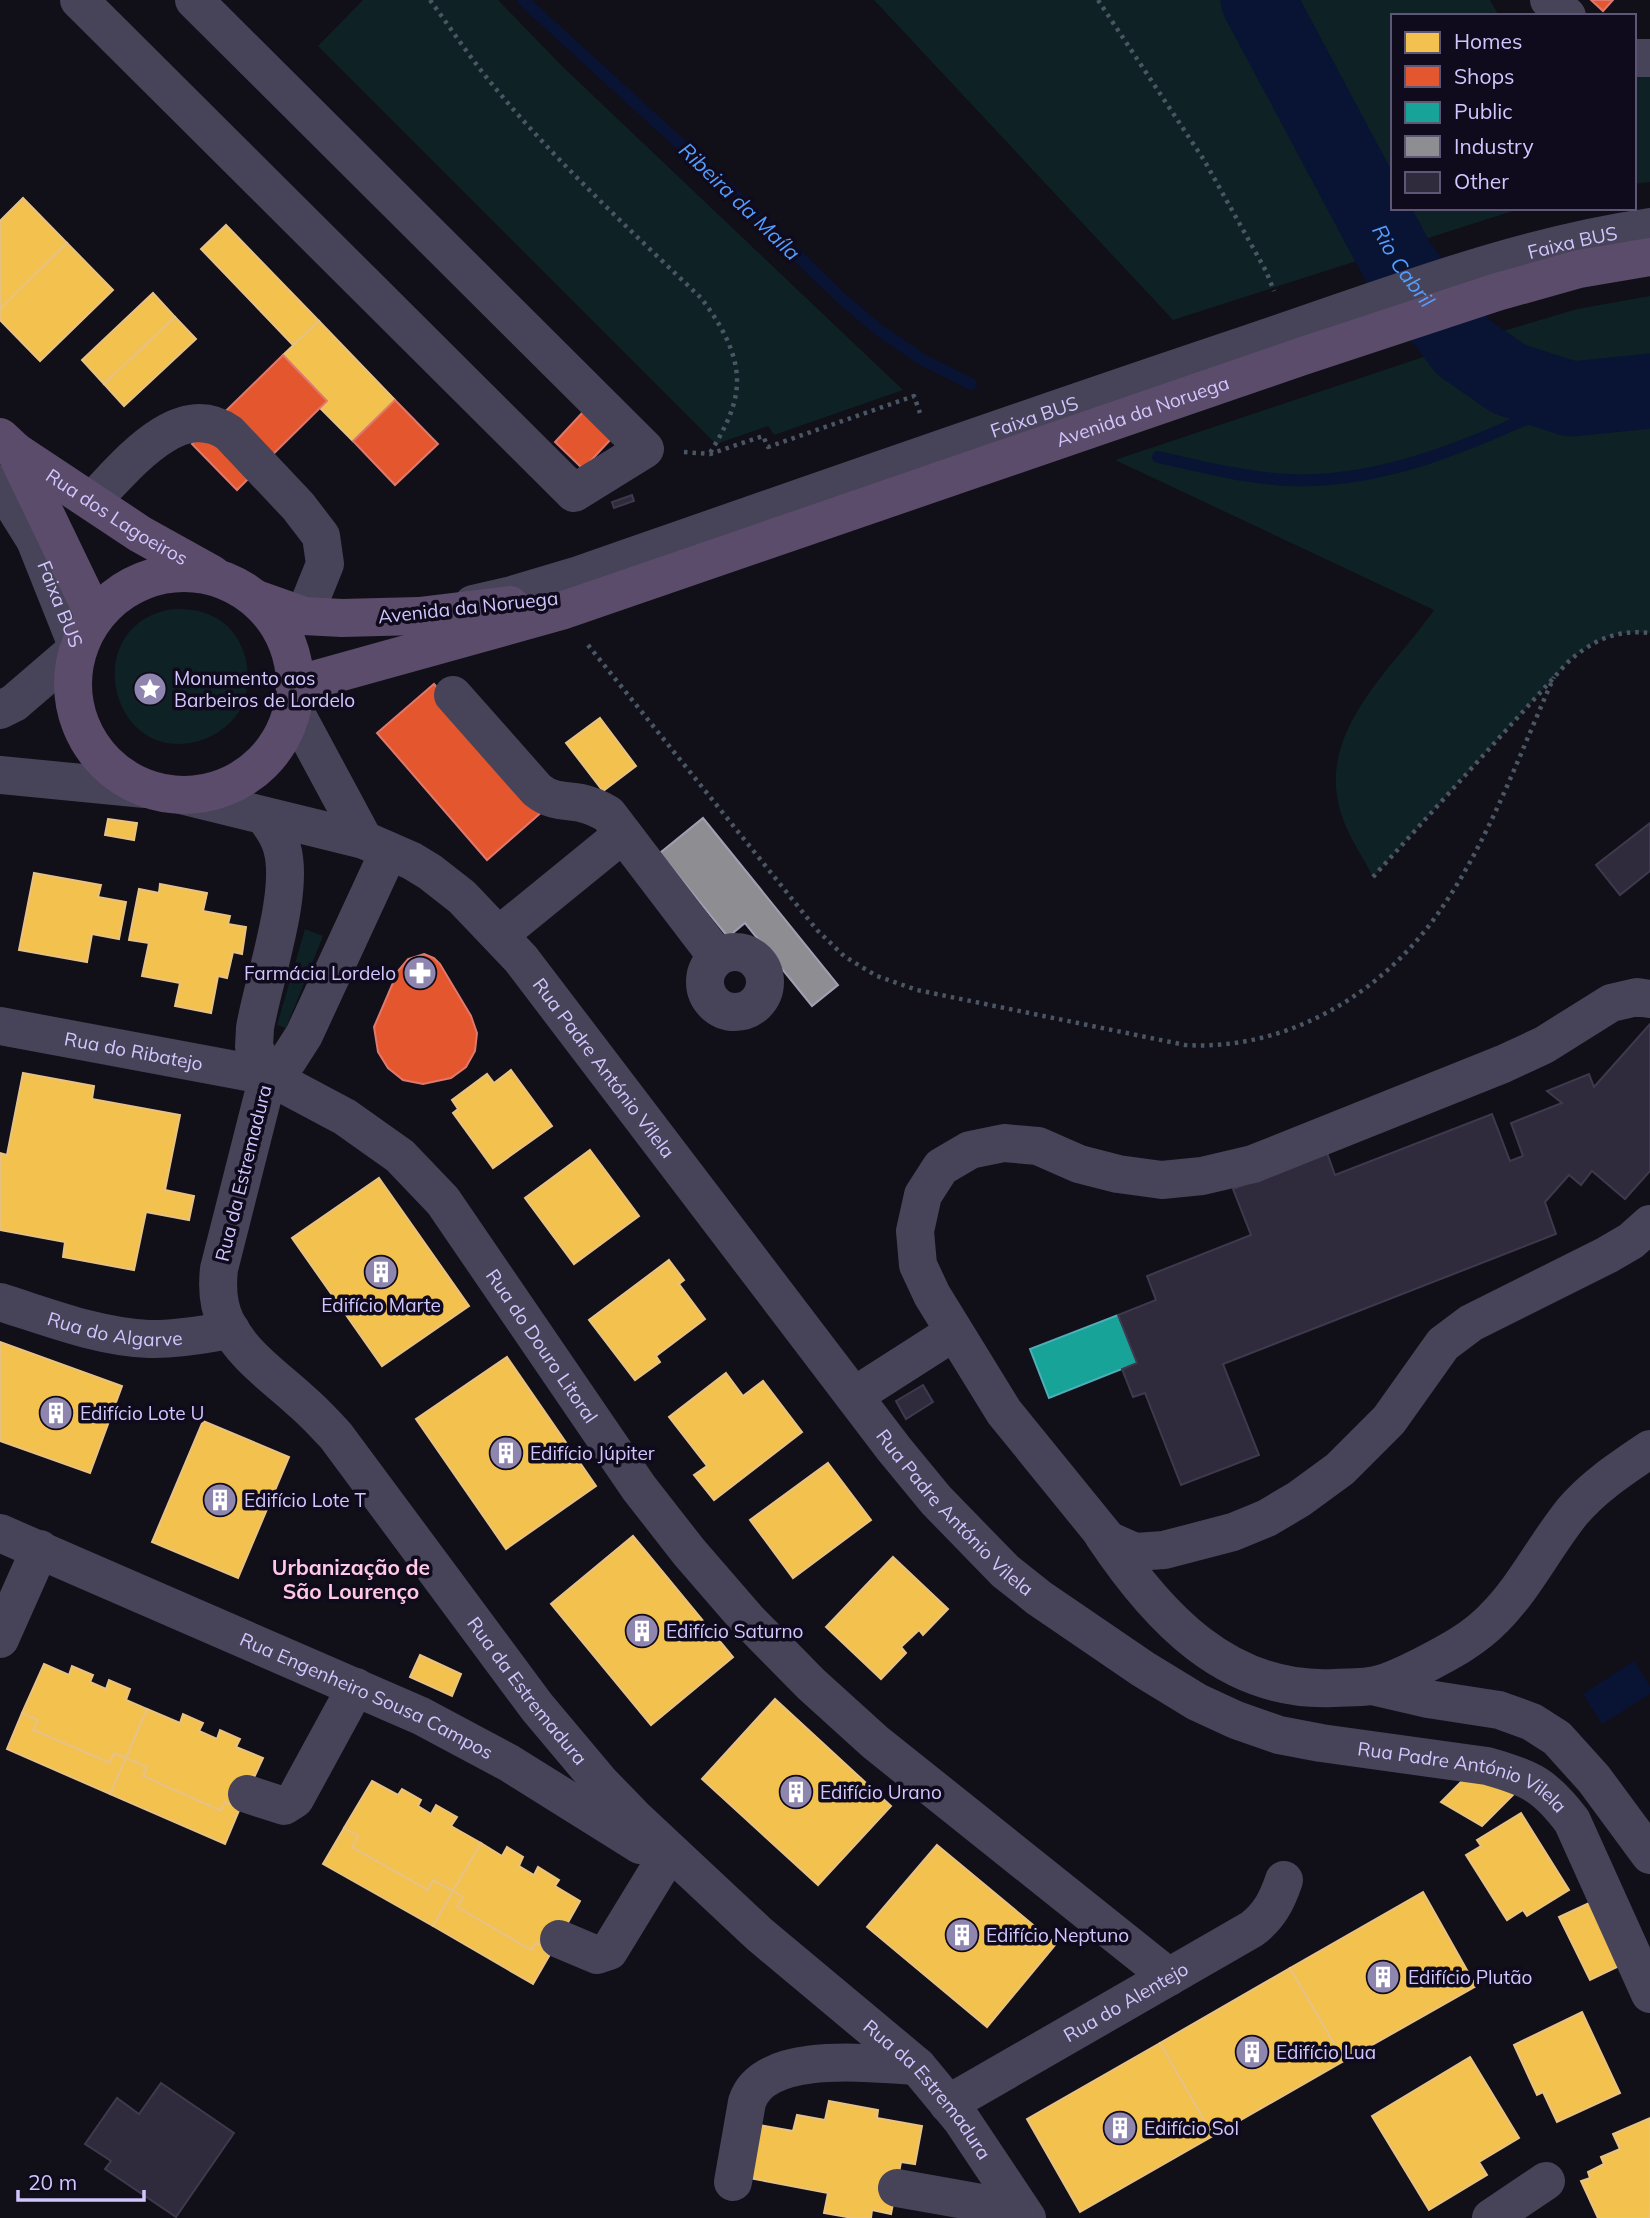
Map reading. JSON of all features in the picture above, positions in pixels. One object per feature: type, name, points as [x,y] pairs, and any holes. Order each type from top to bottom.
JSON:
[{"type":"main road","name":"Avenida da Noruega","points":[[294,697],[561,611],[1295,344],[1493,278],[1579,270],[1650,257]]},
{"type":"main road","name":"Rua dos Lagoeiros","points":[[5,457],[92,501],[140,534],[220,579]]},
{"type":"main road","name":"Rua dos Lagoeiros","points":[[5,457],[87,633]]},
{"type":"main road","points":[[186,572],[220,579],[239,587],[256,599],[278,624],[291,654],[294,697],[275,749],[250,774],[217,790],[163,792],[115,772],[91,747],[77,716],[72,681],[87,633],[120,593],[152,578],[186,572]]},
{"type":"main road","name":"Avenida da Noruega","points":[[256,599],[304,616],[370,618],[511,605],[640,583]]},
{"type":"street","points":[[79,0],[574,493],[645,450],[194,0]]},
{"type":"street","points":[[1549,0],[1565,14]]},
{"type":"street","name":"Faixa BUS","points":[[1493,278],[1559,245],[1650,227]]},
{"type":"street","name":"Faixa BUS","points":[[419,615],[512,595],[579,575],[1295,344]]},
{"type":"street","points":[[92,501],[145,448],[163,435],[180,426],[194,423],[218,425],[229,433],[298,506],[321,536],[325,564],[304,616]]},
{"type":"street","points":[[0,710],[14,703],[87,633]]},
{"type":"street","name":"Faixa BUS","points":[[0,687],[87,633]]},
{"type":"street","points":[[453,695],[547,798],[593,806],[608,814],[717,957]]},
{"type":"street","points":[[294,697],[377,845]]},
{"type":"street","points":[[0,775],[163,792]]},
{"type":"street","name":"Rua Padre António Vilela","points":[[163,792],[377,845],[430,872],[447,884],[476,909],[530,970],[936,1500],[1005,1572],[1132,1661],[1197,1702],[1236,1720],[1279,1735],[1321,1744],[1488,1766],[1513,1773],[1535,1784],[1555,1798],[1572,1821],[1650,1994]]},
{"type":"street","name":"Rua da Estremadura","points":[[264,816],[278,837],[283,851],[285,876],[254,1038],[257,1057],[268,1076]]},
{"type":"street","points":[[499,935],[623,834]]},
{"type":"street","name":"Rua da Estremadura","points":[[377,845],[304,1035],[288,1060],[268,1076],[219,1269],[220,1303],[230,1330],[250,1355],[301,1400],[336,1436],[520,1685],[567,1744],[634,1817],[713,1892],[808,1977],[916,2066],[998,2172],[1024,2214]]},
{"type":"street","points":[[1650,999],[1637,997],[1611,1003],[1544,1045],[1503,1064],[1253,1164],[1202,1176],[1162,1180],[1118,1174],[1079,1164],[1038,1146],[1004,1143],[970,1150],[941,1167],[923,1195],[915,1231],[918,1265],[954,1332],[1004,1412],[1108,1540],[1135,1552],[1164,1550],[1199,1541],[1233,1532],[1267,1518],[1339,1469],[1389,1420],[1443,1344],[1471,1323],[1632,1241],[1650,1224]]},
{"type":"street","name":"Rua do Ribatejo","points":[[0,1026],[268,1076]]},
{"type":"street","name":"Rua do Douro Litoral","points":[[268,1076],[323,1104],[365,1130],[400,1156],[429,1184],[455,1217],[664,1521],[717,1586],[779,1653],[875,1742],[1169,1977]]},
{"type":"street","name":"Rua do Algarve","points":[[0,1302],[81,1327],[126,1336],[167,1339],[230,1330]]},
{"type":"street","points":[[854,1396],[954,1332]]},
{"type":"street","points":[[1371,1686],[1409,1673],[1458,1648],[1493,1620],[1519,1590],[1574,1511],[1610,1475],[1650,1449]]},
{"type":"street","points":[[1096,1524],[1127,1570],[1157,1605],[1188,1637],[1233,1667],[1273,1683],[1311,1689],[1371,1686],[1428,1699],[1499,1710],[1532,1722],[1557,1738],[1594,1780],[1650,1855]]},
{"type":"street","name":"Rua Engenheiro Sousa Campos","points":[[0,1532],[421,1716],[477,1745],[577,1805],[713,1892]]},
{"type":"street","points":[[0,1639],[40,1549]]},
{"type":"street","points":[[247,1794],[284,1806],[295,1799],[356,1687]]},
{"type":"street","points":[[559,1939],[597,1955],[609,1951],[664,1861]]},
{"type":"street","name":"Rua do Alentejo","points":[[948,2104],[1252,1929],[1265,1919],[1272,1909],[1284,1880]]},
{"type":"street","points":[[733,2182],[747,2102],[761,2080],[780,2071],[818,2064],[916,2066]]},
{"type":"street","points":[[1490,2218],[1546,2181]]},
{"type":"street","points":[[897,2188],[1024,2214]]},
{"type":"path","points":[[430,0],[487,78],[586,186],[701,298],[717,319],[734,365],[736,392],[723,432],[710,454]]},
{"type":"path","points":[[1098,0],[1204,160],[1266,271],[1295,344]]},
{"type":"path","points":[[561,611],[817,930],[844,956],[877,976],[936,995],[1185,1045],[1247,1042],[1314,1020],[1357,994],[1410,947],[1439,912],[1474,853],[1554,677]]},
{"type":"path","points":[[1373,877],[1567,663],[1593,642],[1621,633],[1650,633]]},
{"type":"green space","points":[[363,0],[498,0],[563,67],[903,390],[774,435],[768,426],[716,444],[318,46]]},
{"type":"green space","points":[[874,0],[1490,0],[1498,14],[1391,14],[1391,210],[1516,210],[1173,320]]},
{"type":"green space","points":[[1650,73],[1650,182],[1636,184],[1636,75]]},
{"type":"green space","points":[[1650,296],[1650,633],[1626,633],[1605,638],[1585,648],[1567,663],[1373,877],[1350,836],[1340,810],[1336,781],[1339,753],[1349,726],[1363,701],[1434,610],[1115,460],[1483,337],[1577,309]]},
{"type":"green space","points":[[181,609],[205,613],[228,627],[242,649],[248,675],[244,701],[233,720],[222,730],[202,740],[172,744],[147,735],[129,718],[118,695],[115,670],[121,645],[137,625],[163,611]],"holes":[[[149,672],[164,680],[167,691],[157,705],[146,706],[136,700],[132,686],[138,676]]]},
{"type":"green space","points":[[305,929],[323,936],[286,1028],[277,1025]]},
{"type":"water","points":[[1634,1661],[1650,1686],[1650,1694],[1602,1724],[1583,1694]]},
{"type":"building: Homes","points":[[23,198],[67,243],[0,309],[0,221]]},
{"type":"building: Homes","points":[[226,225],[319,321],[293,345],[201,249]]},
{"type":"building: Homes","points":[[67,243],[113,290],[40,361],[0,320],[0,309]]},
{"type":"building: Homes","points":[[153,293],[175,317],[104,384],[82,360]]},
{"type":"building: Homes","points":[[175,317],[196,339],[124,406],[104,384]]},
{"type":"building: Homes","points":[[319,321],[395,400],[353,441],[320,408],[327,401],[283,355]]},
{"type":"building: Homes","points":[[600,718],[636,766],[603,791],[566,743]]},
{"type":"building: Homes","points":[[108,819],[137,823],[134,840],[105,835]]},
{"type":"building: Homes","points":[[34,873],[101,885],[98,897],[126,902],[119,939],[92,934],[87,962],[19,950]]},
{"type":"building: Homes","points":[[160,884],[207,893],[203,911],[230,916],[228,924],[246,927],[242,954],[233,952],[227,978],[218,976],[211,1013],[175,1006],[180,983],[142,976],[149,943],[129,940],[139,889],[159,893]]},
{"type":"building: Homes","points":[[511,1070],[552,1126],[493,1168],[453,1113],[458,1109],[452,1100],[487,1074],[494,1083]]},
{"type":"building: Homes","points":[[23,1073],[94,1086],[92,1099],[180,1115],[165,1190],[194,1196],[189,1220],[146,1212],[134,1270],[63,1257],[65,1242],[0,1230],[0,1153],[7,1155]]},
{"type":"building: Homes","points":[[590,1150],[639,1216],[574,1264],[525,1198]]},
{"type":"building: Homes","name":"Edifício Marte","points":[[379,1178],[469,1306],[382,1366],[292,1238]]},
{"type":"building: Homes","points":[[669,1260],[684,1280],[679,1284],[705,1319],[656,1356],[660,1362],[635,1380],[589,1320]]},
{"type":"building: Homes","name":"Edifício Lote U","points":[[0,1342],[122,1386],[90,1473],[0,1441]]},
{"type":"building: Homes","name":"Edifício Júpiter","points":[[507,1357],[596,1486],[506,1549],[416,1419]]},
{"type":"building: Homes","points":[[726,1373],[743,1396],[763,1381],[802,1432],[714,1500],[694,1475],[707,1466],[669,1417]]},
{"type":"building: Homes","name":"Edifício Lote T","points":[[203,1421],[289,1457],[238,1578],[152,1542]]},
{"type":"building: Homes","points":[[828,1463],[871,1520],[793,1578],[750,1520]]},
{"type":"building: Homes","name":"Edifício Saturno","points":[[633,1536],[733,1657],[651,1725],[551,1604]]},
{"type":"building: Homes","points":[[893,1557],[948,1609],[923,1635],[919,1630],[901,1647],[906,1653],[881,1679],[826,1627]]},
{"type":"building: Homes","points":[[420,1655],[461,1674],[452,1696],[410,1677]]},
{"type":"building: Homes","points":[[44,1664],[69,1675],[72,1666],[93,1675],[90,1682],[106,1689],[109,1680],[130,1689],[126,1700],[147,1709],[126,1758],[114,1753],[110,1763],[33,1730],[38,1720],[22,1713]]},
{"type":"building: Homes","name":"Edifício Urano","points":[[775,1699],[891,1806],[818,1885],[702,1779]]},
{"type":"building: Homes","points":[[147,1709],[180,1723],[183,1714],[203,1723],[199,1731],[217,1739],[220,1730],[240,1739],[236,1747],[263,1758],[240,1808],[225,1802],[221,1811],[143,1776],[147,1767],[126,1758]]},
{"type":"building: Homes","points":[[22,1713],[38,1720],[33,1730],[110,1763],[114,1753],[126,1758],[110,1794],[7,1749]]},
{"type":"building: Homes","points":[[126,1758],[147,1767],[143,1776],[221,1811],[225,1802],[240,1808],[225,1844],[110,1794]]},
{"type":"building: Homes","points":[[1472,1771],[1520,1788],[1482,1826],[1441,1802]]},
{"type":"building: Homes","points":[[372,1781],[398,1795],[402,1789],[421,1800],[418,1806],[431,1814],[436,1805],[457,1817],[451,1826],[481,1843],[453,1891],[433,1880],[428,1890],[352,1847],[358,1836],[344,1828]]},
{"type":"building: Homes","points":[[1521,1813],[1569,1890],[1527,1916],[1523,1910],[1507,1920],[1466,1855],[1481,1846],[1477,1840]]},
{"type":"building: Homes","points":[[344,1828],[358,1836],[352,1847],[428,1890],[433,1880],[453,1891],[433,1926],[323,1864]]},
{"type":"building: Homes","points":[[481,1843],[502,1856],[507,1847],[523,1857],[519,1866],[534,1875],[538,1867],[559,1880],[555,1886],[580,1901],[552,1951],[536,1943],[531,1950],[457,1907],[463,1897],[453,1891]]},
{"type":"building: Homes","name":"Edifício Neptuno","points":[[937,1845],[1056,1944],[987,2027],[867,1927]]},
{"type":"building: Homes","points":[[453,1891],[463,1897],[457,1907],[531,1950],[536,1943],[552,1951],[533,1984],[433,1926]]},
{"type":"building: Homes","name":"Edifício Plutão","points":[[1423,1892],[1476,1986],[1344,2061],[1290,1968]]},
{"type":"building: Homes","points":[[1589,1903],[1619,1966],[1590,1980],[1559,1917]]},
{"type":"building: Homes","name":"Edifício Lua","points":[[1290,1968],[1344,2061],[1213,2136],[1160,2043]]},
{"type":"building: Homes","points":[[1582,2012],[1620,2093],[1557,2122],[1543,2092],[1537,2095],[1514,2045]]},
{"type":"building: Homes","name":"Edifício Sol","points":[[1160,2043],[1213,2136],[1080,2212],[1027,2119]]},
{"type":"building: Homes","points":[[1470,2057],[1519,2138],[1479,2162],[1487,2175],[1429,2210],[1372,2116]]},
{"type":"building: Homes","points":[[829,2101],[878,2110],[877,2118],[922,2126],[915,2164],[901,2162],[891,2214],[872,2210],[871,2218],[853,2218],[824,2213],[828,2193],[749,2178],[759,2125],[793,2131],[797,2115],[825,2120]]},
{"type":"building: Homes","points":[[1650,2118],[1650,2218],[1598,2218],[1581,2181],[1590,2178],[1588,2172],[1604,2164],[1601,2157],[1620,2149],[1613,2134]]},
{"type":"building: Shops","points":[[1591,0],[1613,0],[1603,11]]},
{"type":"building: Shops","points":[[283,355],[327,401],[237,490],[192,444]]},
{"type":"building: Shops","points":[[395,400],[438,444],[395,485],[353,441]]},
{"type":"building: Shops","points":[[584,411],[612,438],[583,469],[555,442]]},
{"type":"building: Shops","points":[[434,684],[543,811],[487,860],[377,733]]},
{"type":"building: Shops","points":[[424,954],[440,964],[471,1016],[477,1033],[475,1051],[466,1067],[451,1078],[423,1084],[403,1080],[388,1068],[378,1052],[374,1027],[398,971],[408,959]]},
{"type":"building: Public","points":[[1118,1315],[1137,1363],[1049,1398],[1030,1349]]},
{"type":"building: Industry","points":[[703,818],[838,985],[812,1006],[745,923],[728,937],[660,853]]},
{"type":"building: Other","points":[[632,495],[634,501],[614,508],[612,502]]},
{"type":"building: Other","points":[[1650,823],[1650,871],[1620,895],[1596,865]]},
{"type":"building: Other","points":[[1650,1024],[1650,1171],[1625,1199],[1592,1171],[1581,1185],[1569,1175],[1545,1202],[1556,1234],[1223,1364],[1259,1455],[1181,1485],[1145,1393],[1133,1397],[1122,1369],[1137,1363],[1118,1315],[1156,1300],[1147,1276],[1251,1235],[1233,1189],[1327,1153],[1335,1175],[1492,1114],[1510,1161],[1523,1156],[1511,1123],[1562,1103],[1547,1091],[1589,1074],[1594,1087]]},
{"type":"building: Other","points":[[923,1385],[933,1402],[906,1419],[896,1401]]},
{"type":"building: Other","points":[[161,2083],[234,2133],[176,2217],[105,2169],[111,2161],[85,2144],[117,2098],[139,2114]]},
{"type":"waterway","name":"Ribeira da Maíla","points":[[523,0],[726,186],[841,298],[879,330],[923,360],[971,384]]},
{"type":"waterway","name":"Rio Cabril","points":[[1258,0],[1398,262],[1463,347],[1509,379],[1571,399],[1650,391]]},
{"type":"waterway","name":"Ribeira da Maíla","points":[[1158,457],[1224,472],[1274,479],[1327,479],[1364,475],[1435,456],[1571,399]]},
{"type":"place","name":"Monumento aos Barbeiros de Lordelo","points":[[150,689]]},
{"type":"place","name":"Farmácia Lordelo","points":[[420,973]]},
{"type":"place","name":"Edifício Marte","points":[[381,1272]]},
{"type":"place","name":"Edifício Lote U","points":[[56,1413]]},
{"type":"place","name":"Edifício Júpiter","points":[[506,1453]]},
{"type":"place","name":"Edifício Lote T","points":[[220,1500]]},
{"type":"place","name":"Edifício Saturno","points":[[642,1631]]},
{"type":"place","name":"Edifício Urano","points":[[796,1792]]},
{"type":"place","name":"Edifício Neptuno","points":[[962,1935]]},
{"type":"place","name":"Edifício Plutão","points":[[1383,1977]]},
{"type":"place","name":"Edifício Lua","points":[[1252,2052]]},
{"type":"place","name":"Edifício Sol","points":[[1120,2128]]},
{"type":"district","name":"Urbanização de São Lourenço","points":[[351,1579]]}]
